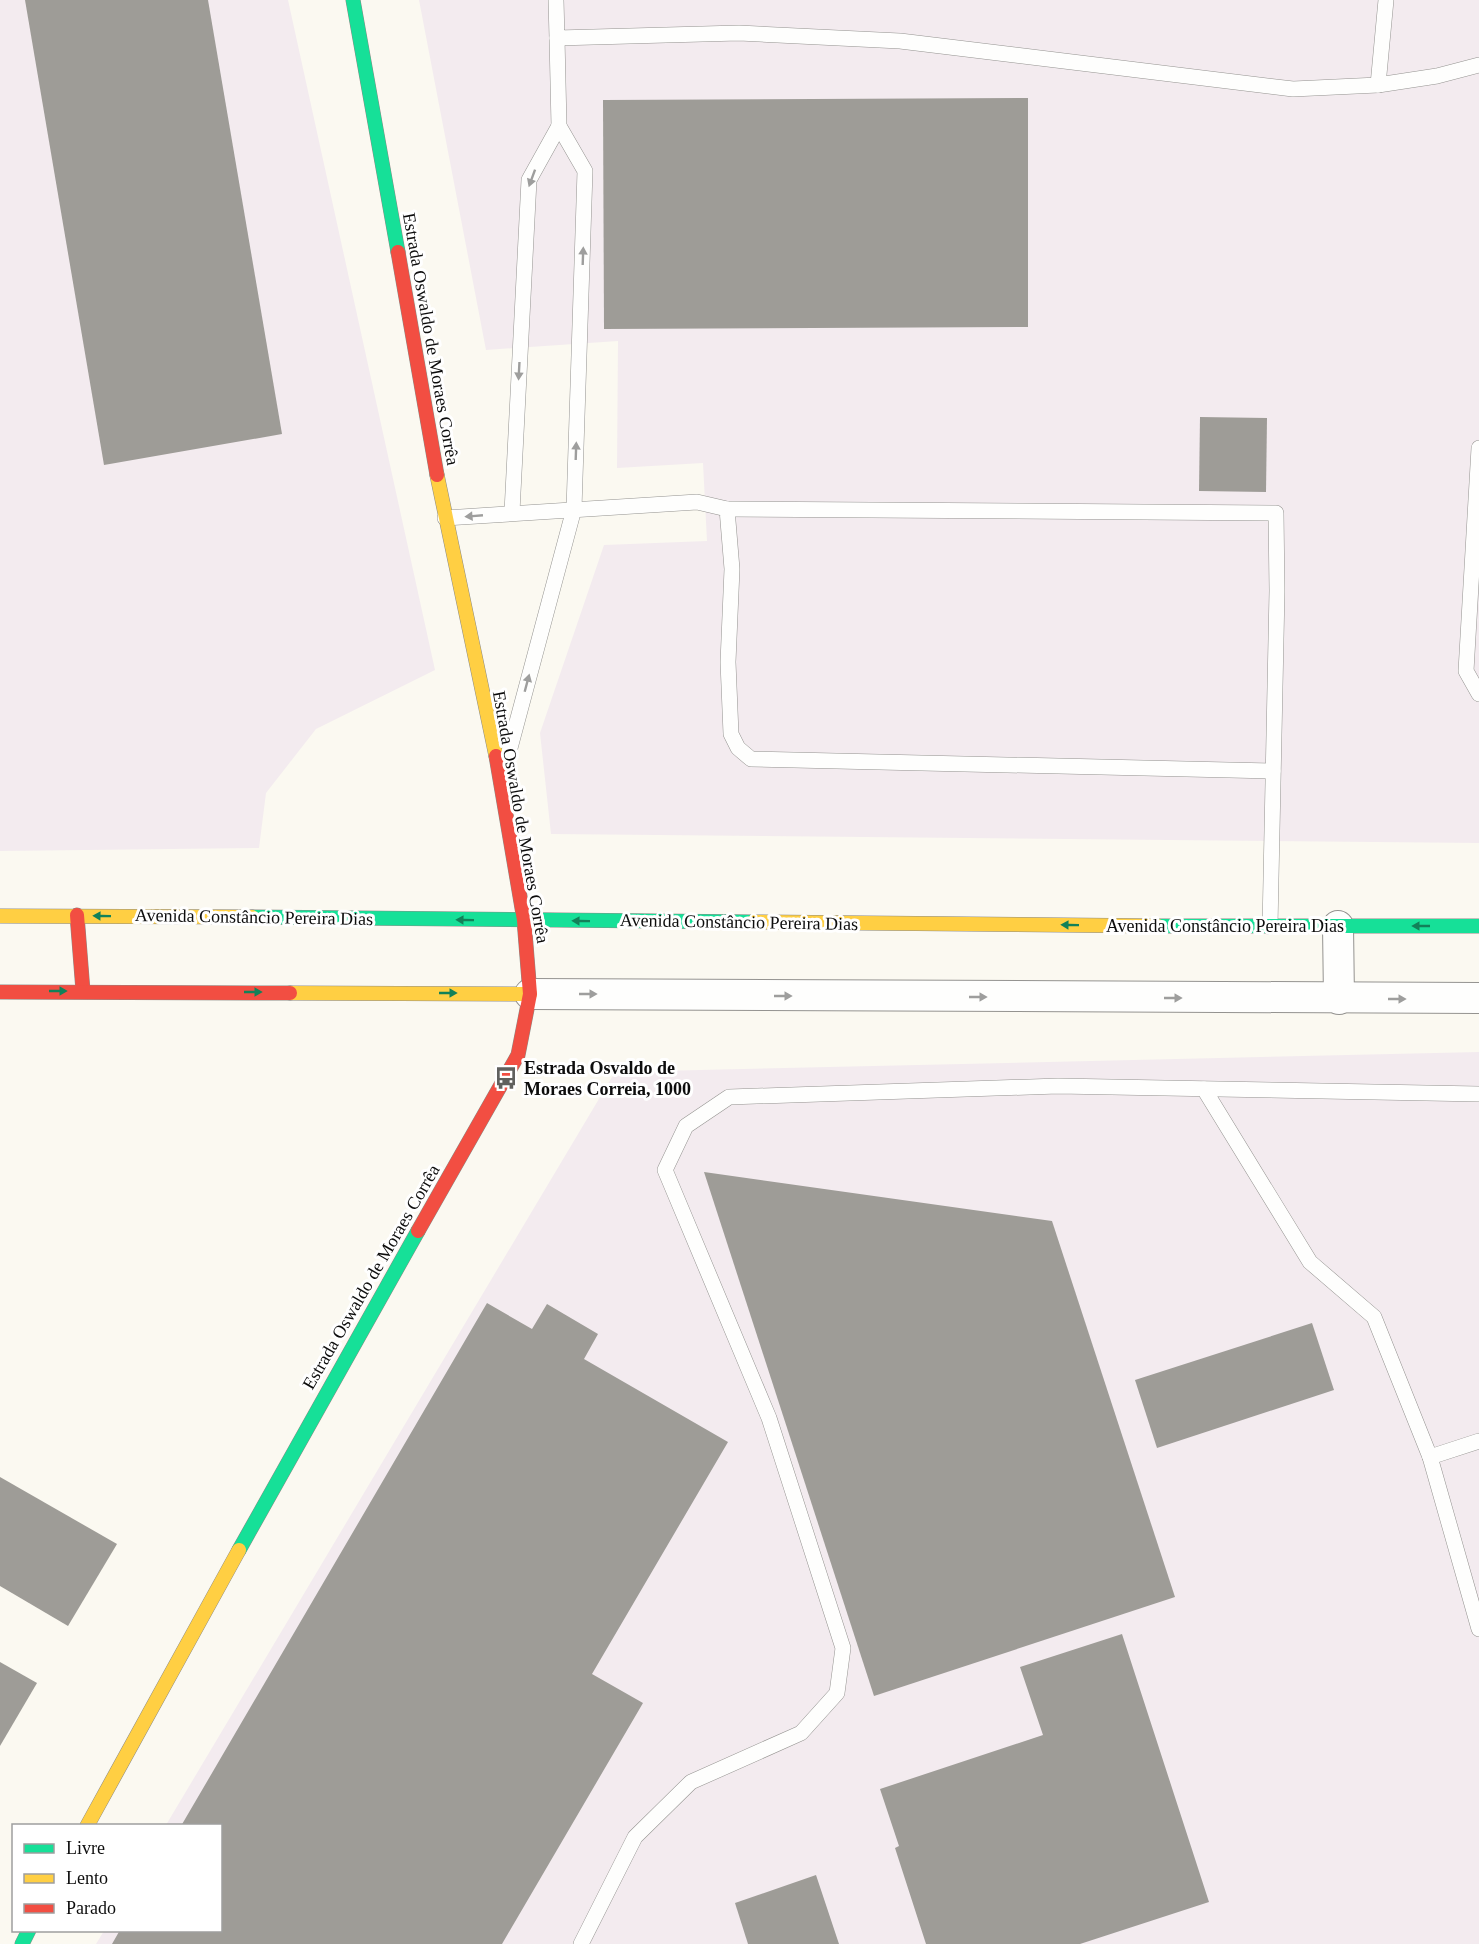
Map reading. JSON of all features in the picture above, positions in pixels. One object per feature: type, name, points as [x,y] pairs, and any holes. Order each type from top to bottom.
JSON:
[{"type":"street","name":"Estrada Oswaldo de Moraes Corrêa","points":[[88,1824],[313,1415],[518,1055],[530,994],[524,920],[501,780],[445,518],[352,0]]},
{"type":"street","points":[[77,915],[83,991]]},
{"type":"street","name":"Avenida Constâncio Pereira Dias","points":[[0,916],[1270,927],[1479,926]]},
{"type":"street","points":[[1338,926],[1339,999]]},
{"type":"street","points":[[0,992],[1479,998]]},
{"type":"lane","points":[[501,780],[574,509],[585,171],[559,126],[556,0]]},
{"type":"lane","points":[[1378,85],[1386,0]]},
{"type":"lane","points":[[557,38],[739,33],[900,41],[1293,89],[1378,85],[1437,76],[1479,65]]},
{"type":"lane","points":[[512,512],[529,180],[559,126]]},
{"type":"lane","points":[[1479,448],[1466,671],[1479,694]]},
{"type":"lane","points":[[445,518],[697,502],[727,509],[1276,513],[1277,591],[1270,927]]},
{"type":"lane","points":[[727,509],[732,569],[728,662],[731,734],[738,748],[751,759],[1273,771]]},
{"type":"lane","points":[[581,1944],[635,1837],[691,1782],[801,1733],[837,1694],[843,1648],[769,1418],[665,1170],[686,1126],[729,1097],[1058,1086],[1479,1094]]},
{"type":"lane","points":[[1204,1089],[1310,1262],[1374,1317],[1430,1457],[1479,1629]]},
{"type":"lane","points":[[1430,1457],[1479,1441]]},
{"type":"shaded area","points":[[0,0],[288,0],[435,670],[316,729],[266,793],[259,848],[0,851]]},
{"type":"shaded area","points":[[419,0],[1479,0],[1479,843],[551,834],[540,733],[604,545],[707,541],[703,463],[617,468],[618,341],[486,350]]},
{"type":"shaded area","points":[[1479,1052],[1479,1944],[96,1944],[103,1932],[222,1932],[222,1824],[167,1824],[615,1072]]},
{"type":"building","points":[[25,0],[208,0],[282,434],[104,465]]},
{"type":"building","points":[[1028,98],[1028,327],[604,329],[603,100]]},
{"type":"building","points":[[1200,417],[1267,418],[1266,492],[1199,491]]},
{"type":"building","points":[[704,1172],[1052,1221],[1175,1597],[874,1696]]},
{"type":"building","points":[[487,1303],[532,1329],[547,1304],[598,1334],[584,1359],[728,1442],[592,1674],[643,1703],[502,1944],[112,1944],[119,1932],[222,1932],[222,1824],[182,1824]]},
{"type":"building","points":[[1312,1323],[1334,1390],[1157,1448],[1135,1380]]},
{"type":"building","points":[[0,1477],[117,1544],[68,1626],[0,1586]]},
{"type":"building","points":[[1122,1634],[1209,1902],[1080,1944],[926,1944],[895,1848],[899,1846],[880,1789],[1043,1735],[1020,1667]]},
{"type":"building","points":[[0,1662],[37,1683],[0,1746]]},
{"type":"building","points":[[816,1875],[839,1944],[748,1944],[735,1903]]},
{"type":"traffic: fast","points":[[353,0],[398,252]]},
{"type":"traffic: fast","points":[[252,917],[753,922]]},
{"type":"traffic: fast","points":[[1158,926],[1479,926]]},
{"type":"traffic: fast","points":[[239,1550],[418,1231]]},
{"type":"traffic: fast","points":[[22,1944],[28,1932]]},
{"type":"traffic: slow","points":[[437,475],[496,756]]},
{"type":"traffic: slow","points":[[0,916],[252,917]]},
{"type":"traffic: slow","points":[[753,922],[1158,926]]},
{"type":"traffic: slow","points":[[290,993],[530,994]]},
{"type":"traffic: slow","points":[[88,1824],[239,1550]]},
{"type":"traffic: jam","points":[[398,252],[437,475]]},
{"type":"traffic: jam","points":[[418,1231],[518,1055],[530,994],[524,920],[496,756]]},
{"type":"traffic: jam","points":[[77,915],[83,991]]},
{"type":"traffic: jam","points":[[0,992],[290,993]]},
{"type":"place","name":"Estrada Osvaldo de Moraes Correia, 1000","points":[[506,1078]]}]
